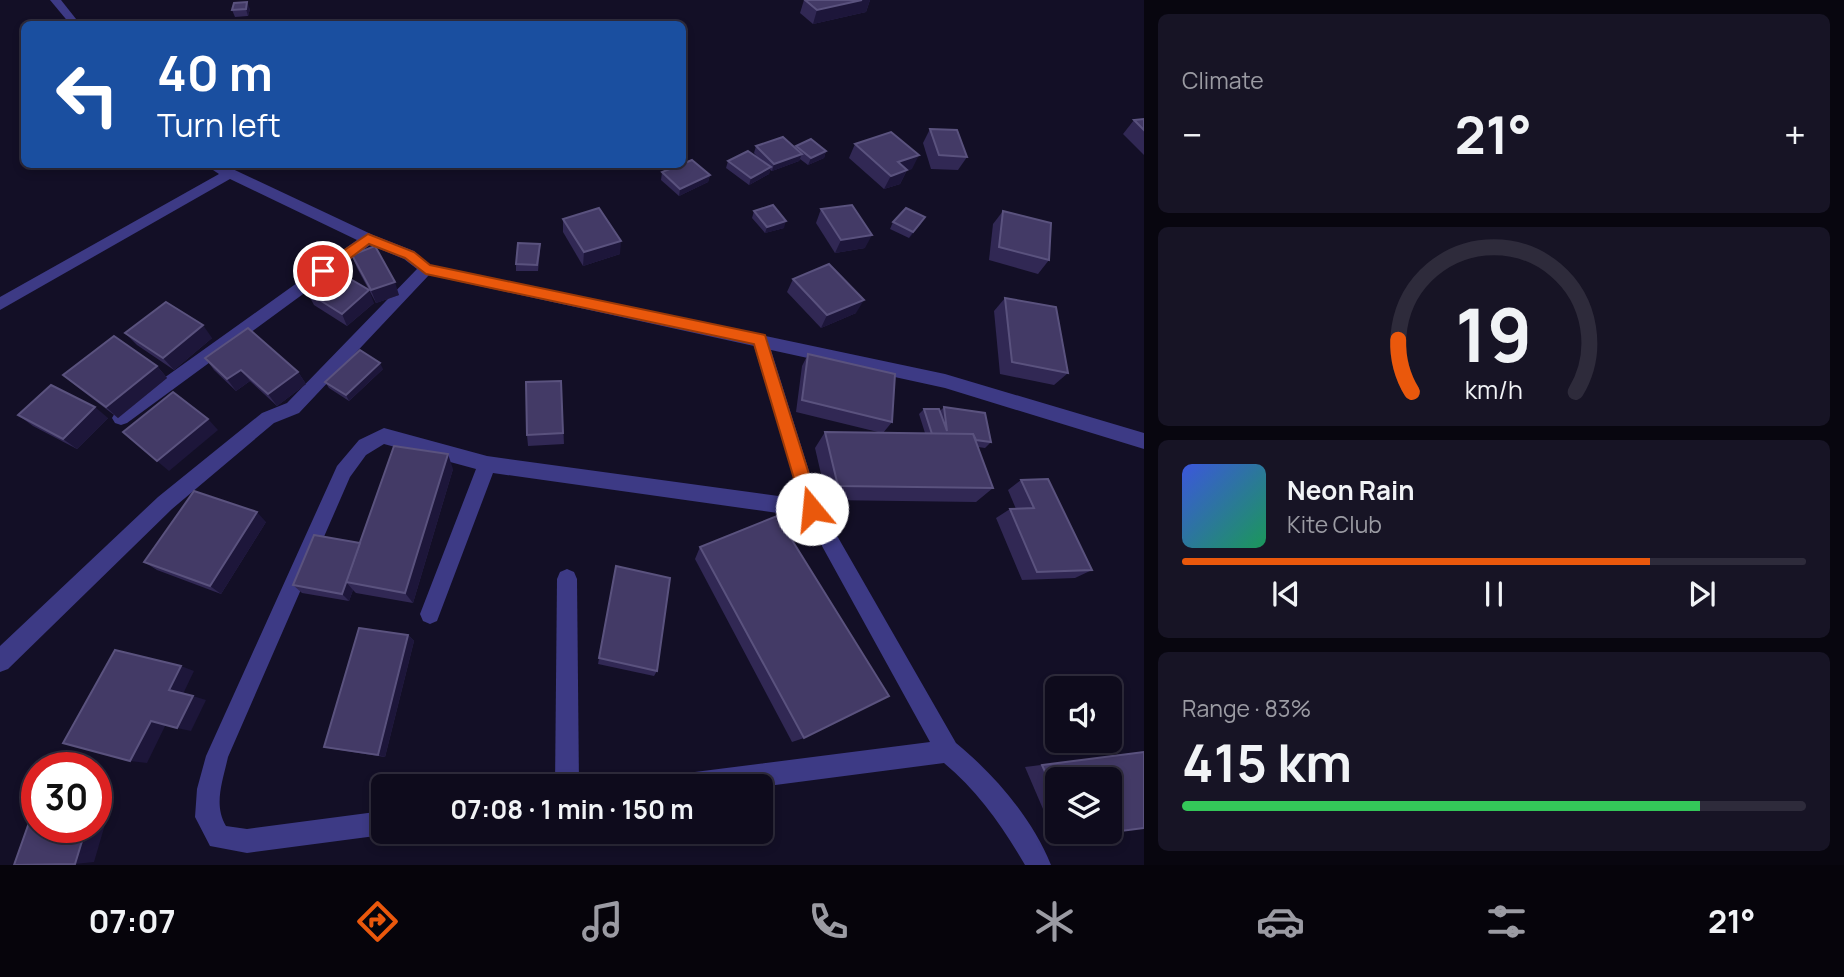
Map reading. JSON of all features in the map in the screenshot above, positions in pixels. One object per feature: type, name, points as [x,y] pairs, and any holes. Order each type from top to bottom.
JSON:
[{"type":"street","points":[[55,0],[72,21]]},
{"type":"street","points":[[218,168],[368,239],[409,255],[426,269],[760,339],[944,381],[1144,441]]},
{"type":"street","points":[[0,304],[229,174]]},
{"type":"street","points":[[121,418],[368,239]]},
{"type":"street","points":[[0,661],[165,503],[268,418],[293,408],[426,269]]},
{"type":"street","points":[[760,339],[812,509],[948,751],[969,767],[1011,817],[1039,865]]},
{"type":"street","points":[[371,826],[247,841],[219,837],[207,817],[209,789],[217,756],[343,472],[357,452],[370,440],[384,436],[487,464],[812,509]]},
{"type":"street","points":[[430,614],[487,464]]},
{"type":"street","points":[[567,579],[567,774]]},
{"type":"street","points":[[771,774],[948,751]]},
{"type":"building","points":[[805,0],[862,0],[817,10]]},
{"type":"building","points":[[247,2],[246,9],[232,10],[234,3]]},
{"type":"building","points":[[1144,119],[1144,130],[1134,120]]},
{"type":"building","points":[[930,129],[957,130],[967,157],[939,155]]},
{"type":"building","points":[[891,132],[919,155],[898,162],[907,170],[891,176],[855,144]]},
{"type":"building","points":[[783,137],[802,154],[774,164],[756,146]]},
{"type":"building","points":[[811,139],[826,151],[811,158],[796,146]]},
{"type":"building","points":[[748,151],[771,167],[751,178],[728,161]]},
{"type":"building","points":[[692,160],[710,175],[680,189],[662,172],[672,168],[686,168],[686,162]]},
{"type":"building","points":[[773,205],[786,221],[767,227],[754,211]]},
{"type":"building","points":[[852,205],[872,235],[841,240],[821,209]]},
{"type":"building","points":[[599,208],[621,241],[584,252],[563,219]]},
{"type":"building","points":[[906,208],[925,217],[913,232],[893,222]]},
{"type":"building","points":[[1003,211],[1051,223],[1049,260],[999,247]]},
{"type":"building","points":[[518,243],[540,244],[537,265],[516,264]]},
{"type":"building","points":[[375,246],[395,282],[371,290],[352,255]]},
{"type":"building","points":[[829,264],[864,300],[827,315],[793,279]]},
{"type":"building","points":[[335,270],[369,290],[342,314],[307,292]]},
{"type":"building","points":[[1005,298],[1056,307],[1068,373],[1012,362]]},
{"type":"building","points":[[166,302],[203,325],[163,358],[125,333]]},
{"type":"building","points":[[248,328],[298,372],[268,394],[241,370],[227,379],[205,358]]},
{"type":"building","points":[[114,336],[157,366],[106,407],[63,375]]},
{"type":"building","points":[[360,350],[380,363],[346,395],[325,382]]},
{"type":"building","points":[[808,354],[895,374],[892,422],[802,400]]},
{"type":"building","points":[[561,381],[563,433],[527,435],[526,382]]},
{"type":"building","points":[[51,385],[95,407],[63,439],[18,415]]},
{"type":"building","points":[[173,392],[208,419],[157,461],[123,432]]},
{"type":"building","points":[[944,407],[985,413],[991,442],[976,440],[973,434],[932,434],[924,409],[939,409],[947,431]]},
{"type":"building","points":[[825,432],[973,434],[993,488],[838,486]]},
{"type":"building","points":[[394,446],[448,454],[405,593],[346,582]]},
{"type":"building","points":[[1048,479],[1092,570],[1037,572],[1010,509],[1034,508],[1021,480]]},
{"type":"building","points":[[194,491],[257,512],[210,586],[144,562]]},
{"type":"building","points":[[777,516],[889,696],[804,738],[700,547]]},
{"type":"building","points":[[314,535],[360,543],[342,594],[293,585]]},
{"type":"building","points":[[616,566],[670,578],[657,671],[599,658]]},
{"type":"building","points":[[359,628],[408,635],[378,755],[324,747]]},
{"type":"building","points":[[115,650],[181,666],[169,690],[193,696],[177,728],[151,721],[130,761],[112,756],[112,752],[96,752],[63,743]]},
{"type":"building","points":[[1144,752],[1144,828],[1122,831],[1122,767],[1045,767],[1045,772],[1042,765]]},
{"type":"building","points":[[22,843],[81,843],[75,864],[14,865]]},
{"type":"route","points":[[323,271],[368,239],[409,255],[426,269],[760,339],[812,509]]}]
